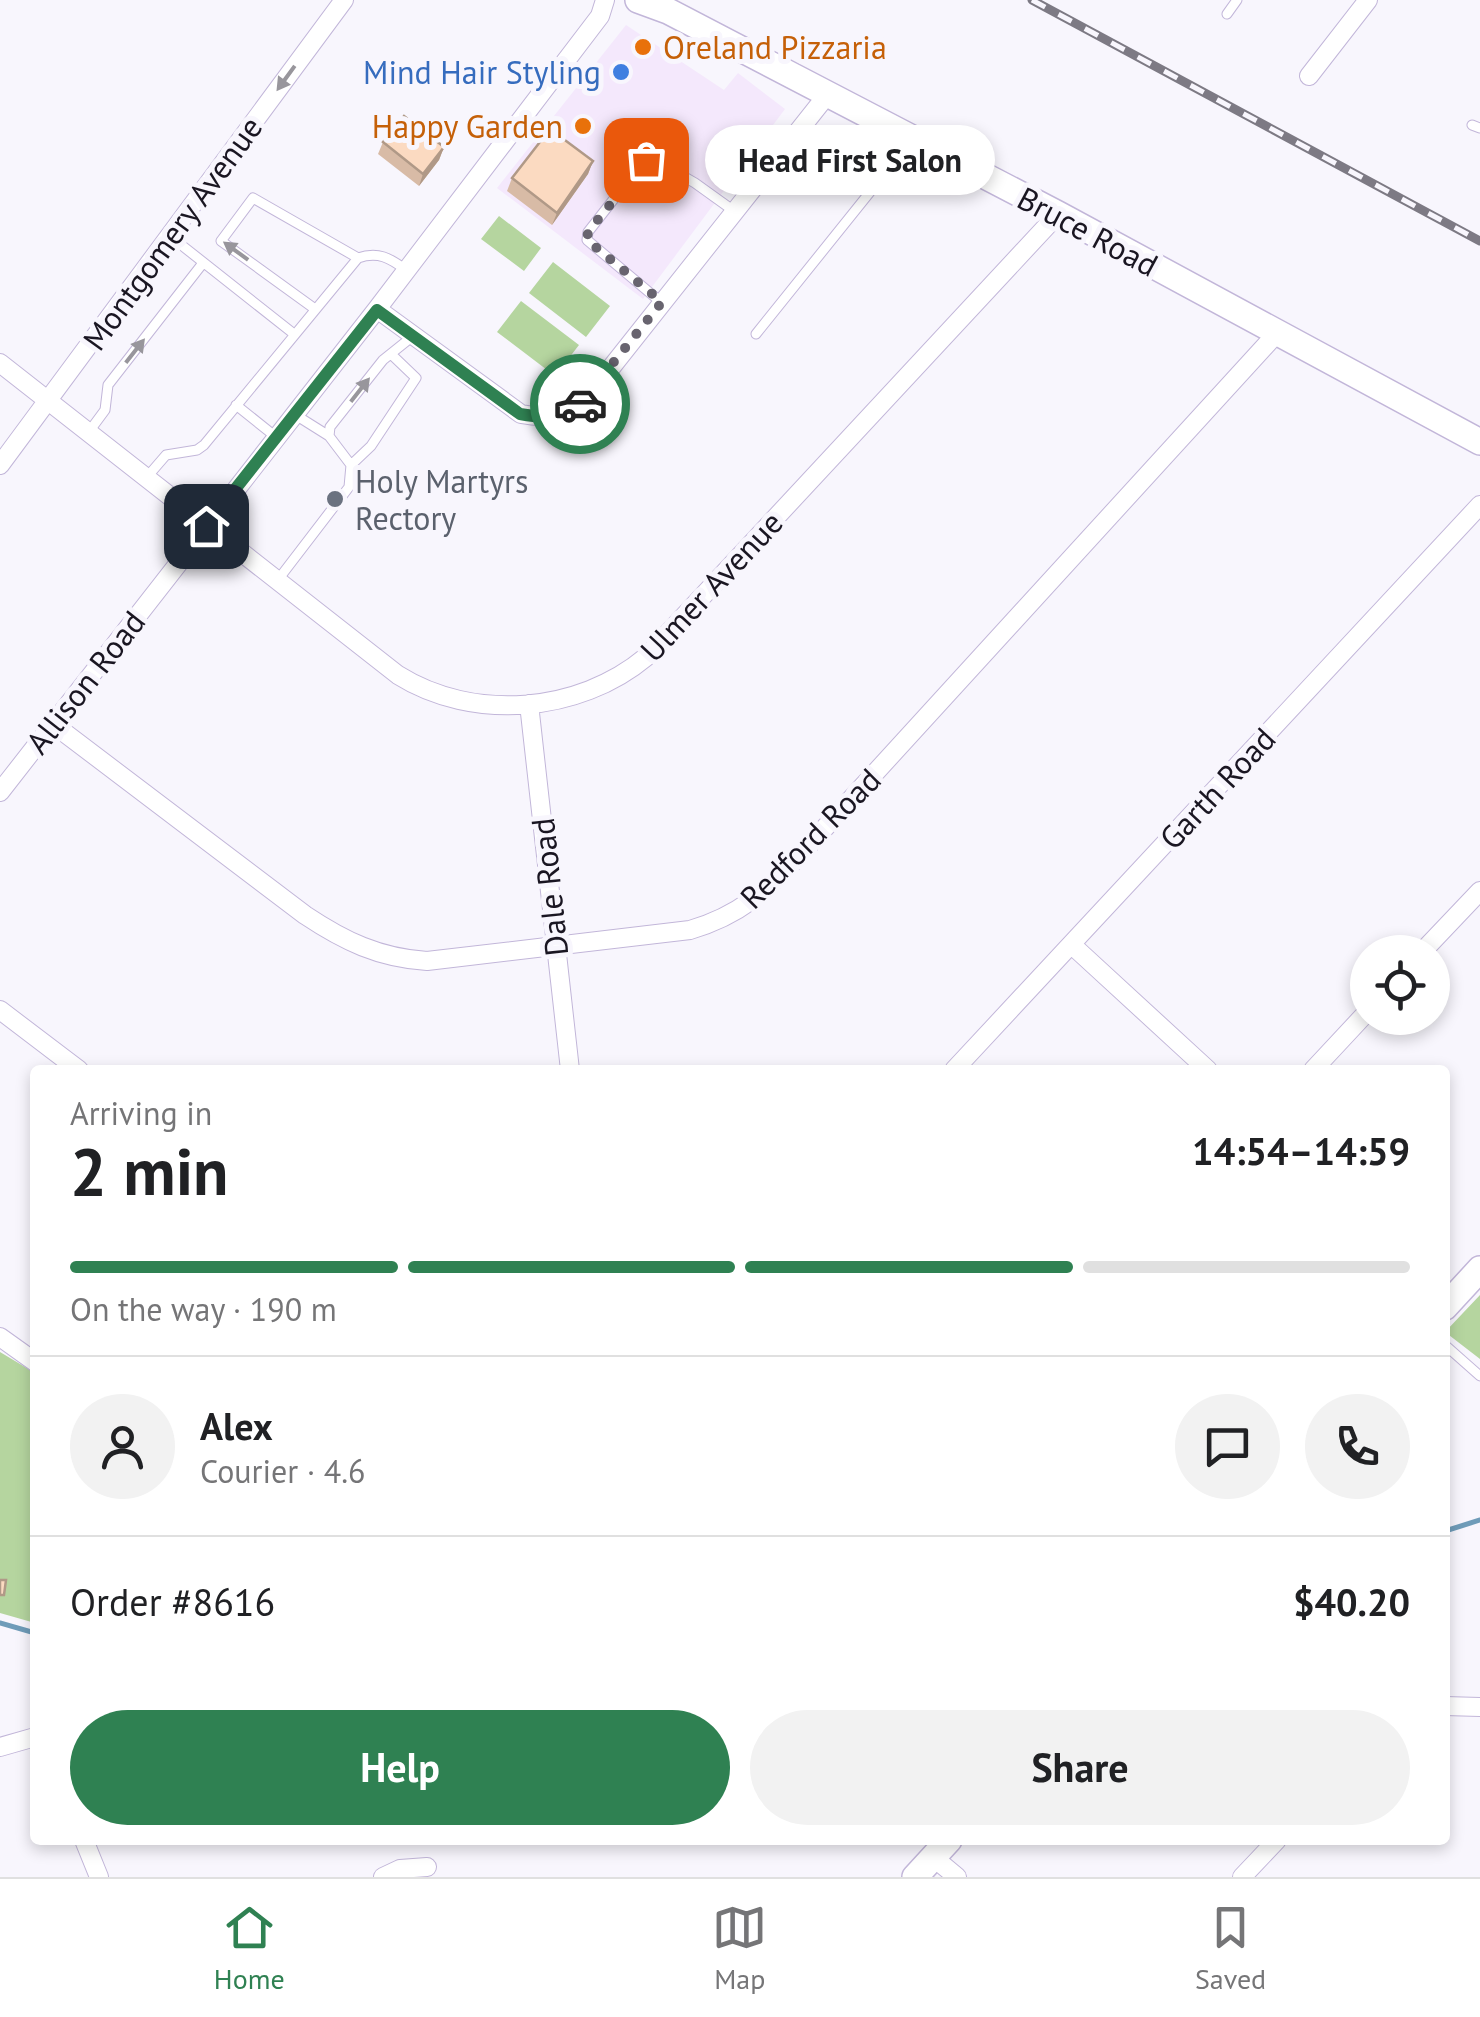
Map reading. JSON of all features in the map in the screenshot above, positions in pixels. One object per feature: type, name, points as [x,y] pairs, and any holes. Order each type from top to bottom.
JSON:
[{"type":"street","name":"Montgomery Avenue","points":[[0,465],[344,0]]},
{"type":"street","name":"Allison Road","points":[[0,792],[407,271],[600,16],[605,0]]},
{"type":"street","name":"Bruce Road","points":[[638,0],[668,11],[1058,214],[1480,442]]},
{"type":"street","points":[[1309,76],[1368,0]]},
{"type":"street","points":[[377,310],[520,414],[553,417],[576,408],[827,95]]},
{"type":"street","name":"Ulmer Avenue","points":[[0,363],[414,686],[462,703],[529,704],[602,688],[646,657],[1058,214]]},
{"type":"street","name":"Redford Road","points":[[53,724],[304,914],[364,950],[426,961],[690,930],[732,916],[800,855],[1278,333]]},
{"type":"street","name":"Garth Road","points":[[959,1065],[1480,504]]},
{"type":"street","name":"Dale Road","points":[[529,704],[569,1065]]},
{"type":"street","points":[[1438,935],[1480,890]]},
{"type":"street","points":[[1072,944],[1203,1065]]},
{"type":"street","points":[[0,1010],[73,1065]]},
{"type":"street","points":[[1318,1065],[1350,1030]]},
{"type":"street","points":[[1450,1297],[1480,1269]]},
{"type":"street","points":[[0,1337],[30,1358]]},
{"type":"street","points":[[1450,1706],[1480,1707]]},
{"type":"street","points":[[0,1746],[30,1738]]},
{"type":"street","points":[[86,1845],[99,1877]]},
{"type":"street","points":[[1242,1877],[1272,1845]]},
{"type":"street","points":[[915,1877],[941,1849],[957,1877]]},
{"type":"street","points":[[383,1877],[400,1868],[427,1867]]},
{"type":"lane","points":[[1227,14],[1237,0]]},
{"type":"lane","points":[[756,334],[913,139]]},
{"type":"lane","points":[[662,302],[587,240],[588,232],[631,177],[646,160],[654,160],[695,183],[734,212]]},
{"type":"lane","points":[[314,309],[221,241],[253,198],[358,258]]},
{"type":"lane","points":[[170,236],[294,334]]},
{"type":"lane","points":[[146,479],[166,455],[197,450],[204,445],[358,258],[371,254],[390,258],[407,271]]},
{"type":"lane","points":[[88,433],[106,410],[108,386],[203,263]]},
{"type":"lane","points":[[329,432],[384,360],[413,336]]},
{"type":"lane","points":[[351,465],[371,446],[416,378],[392,355]]},
{"type":"lane","points":[[236,405],[276,437]]},
{"type":"lane","points":[[277,581],[349,487],[351,465],[329,432],[294,414]]},
{"type":"lane","points":[[1450,1349],[1480,1376]]},
{"type":"shaded area","points":[[626,25],[724,90],[738,73],[785,109],[643,299],[497,188]]},
{"type":"green space","points":[[499,216],[541,248],[524,271],[481,239]]},
{"type":"green space","points":[[553,262],[610,306],[586,337],[529,293]]},
{"type":"green space","points":[[521,301],[579,345],[555,376],[497,332]]},
{"type":"green space","points":[[1480,1295],[1480,1359],[1450,1336],[1450,1327]]},
{"type":"green space","points":[[0,1352],[30,1370],[30,1622],[0,1613]]},
{"type":"building","points":[[404,116],[444,147],[423,174],[383,142]]},
{"type":"building","points":[[550,129],[593,161],[557,213],[512,178]]},
{"type":"building","points":[[0,1580],[6,1580],[4,1595],[0,1595]]},
{"type":"waterway","points":[[1450,1529],[1480,1520]]},
{"type":"waterway","points":[[0,1623],[30,1632]]},
{"type":"railway","points":[[1032,0],[1480,241]]},
{"type":"way so far","points":[[580,404],[662,302],[587,240],[588,232],[646,160]]},
{"type":"place","name":"Oreland Pizzaria","points":[[643,47]]},
{"type":"place","name":"Mind Hair Styling","points":[[621,72]]},
{"type":"place","name":"Happy Garden","points":[[583,126]]},
{"type":"place","name":"Head First Salon","points":[[646,160]]},
{"type":"place","name":"Holy Martyrs Rectory","points":[[335,499]]},
{"type":"route","points":[[206,526],[377,310],[520,414],[553,417],[580,404]]}]
